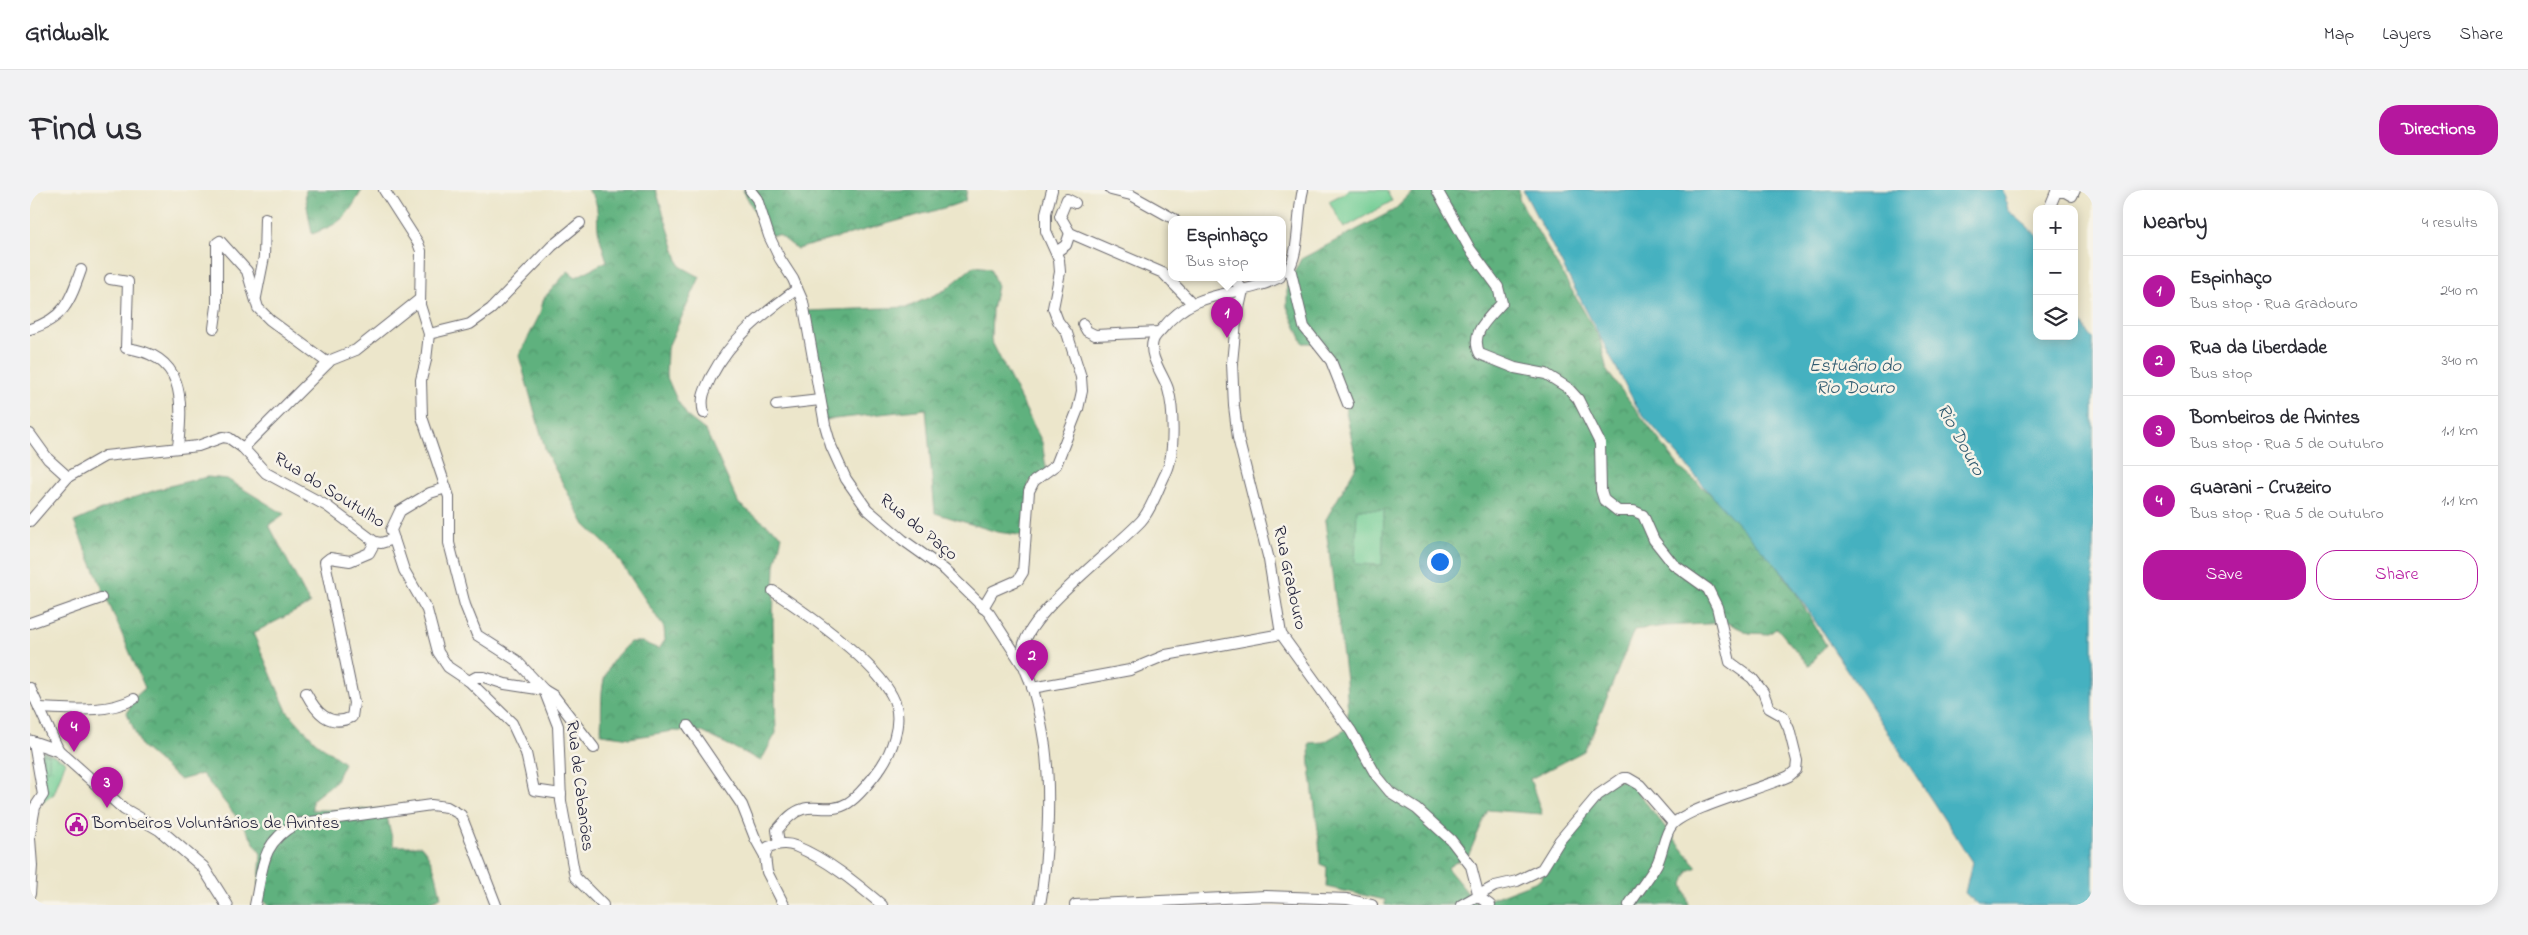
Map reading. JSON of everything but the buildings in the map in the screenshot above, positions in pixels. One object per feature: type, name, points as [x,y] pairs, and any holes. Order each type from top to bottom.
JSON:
[{"type":"street","points":[[384,190],[418,243],[421,251],[420,299],[429,334],[447,332],[470,324],[491,309],[552,246],[580,223]]},
{"type":"street","name":"Rua do Paço","points":[[750,190],[757,199],[769,236],[803,302],[820,400],[831,446],[846,479],[867,509],[903,540],[945,570],[983,608],[1000,628],[1023,665],[1032,688],[1044,744],[1048,778],[1044,877],[1040,905]]},
{"type":"street","points":[[983,608],[993,590],[1018,580],[1023,572],[1029,490],[1034,480],[1056,465],[1078,409],[1082,390],[1081,377],[1067,333],[1058,321],[1053,308],[1060,272],[1056,252],[1046,231],[1046,213],[1052,190]]},
{"type":"street","points":[[1112,190],[1140,195],[1170,216]]},
{"type":"street","points":[[1286,272],[1290,268],[1295,256],[1299,206],[1304,190]]},
{"type":"street","points":[[1437,190],[1470,249],[1498,287],[1502,303],[1476,335],[1475,344],[1480,354],[1515,368],[1546,374],[1568,388],[1578,399],[1600,443],[1601,490],[1604,500],[1618,511],[1634,511],[1643,515],[1654,540],[1673,564],[1708,589],[1717,607],[1730,662],[1752,678],[1763,692],[1769,708],[1783,716],[1789,729],[1797,761],[1796,770],[1789,776],[1692,813],[1673,823],[1669,829],[1664,849],[1656,866],[1629,905]]},
{"type":"street","points":[[2050,205],[2056,192],[2065,192],[2072,196],[2075,190]]},
{"type":"street","points":[[1075,202],[1067,199],[1060,216],[1070,233],[1163,273],[1168,278]]},
{"type":"street","points":[[256,302],[264,256],[265,218]]},
{"type":"street","points":[[1056,252],[1066,245],[1070,233]]},
{"type":"street","points":[[214,328],[217,306],[217,243],[220,241],[247,271],[256,302],[270,320],[328,363]]},
{"type":"street","points":[[1290,268],[1304,326],[1331,361],[1348,404]]},
{"type":"street","points":[[30,328],[56,317],[65,308],[81,270]]},
{"type":"street","points":[[110,279],[128,282],[126,348],[140,350],[160,358],[170,367],[177,381],[180,419],[178,448]]},
{"type":"street","points":[[1171,281],[1192,303]]},
{"type":"street","points":[[1236,281],[1244,290]]},
{"type":"street","points":[[1023,665],[1021,657],[1026,636],[1085,572],[1141,521],[1169,466],[1173,447],[1170,398],[1153,352],[1153,341],[1159,332],[1192,303],[1202,298],[1244,290],[1268,281]]},
{"type":"street","points":[[704,413],[702,404],[704,390],[730,345],[765,313],[797,288]]},
{"type":"street","name":"Rua Gradouro","points":[[1244,290],[1236,322],[1234,406],[1238,438],[1268,560],[1281,634],[1351,731],[1376,775],[1390,792],[1417,809],[1451,840],[1471,866],[1479,897]]},
{"type":"street","points":[[243,448],[328,363],[356,350],[420,299]]},
{"type":"street","points":[[1083,324],[1087,331],[1095,334],[1159,332]]},
{"type":"street","name":"Rua de Cabanões","points":[[429,334],[421,380],[422,417],[446,488],[450,505],[449,543],[472,627],[485,641],[516,660],[544,690],[554,696],[594,748]]},
{"type":"street","points":[[776,405],[820,400]]},
{"type":"street","points":[[30,434],[48,459],[68,477]]},
{"type":"street","name":"Rua do Soutulho","points":[[30,521],[68,477],[104,456],[198,446],[223,437],[229,438],[243,448],[266,473],[327,506],[375,542],[381,543],[394,539],[391,530],[400,511],[430,493],[446,488]]},
{"type":"street","points":[[394,539],[411,585],[427,610],[438,652],[448,667],[469,681],[512,723],[526,753],[534,790],[561,794]]},
{"type":"street","points":[[306,693],[316,711],[331,721],[343,721],[352,717],[354,703],[325,562],[330,558],[350,561],[369,553],[375,542]]},
{"type":"street","points":[[773,591],[824,628],[869,666],[892,696],[897,706],[898,723],[888,757],[875,775],[848,803],[826,810],[805,808],[790,815],[777,830],[779,844]]},
{"type":"street","points":[[30,623],[101,598]]},
{"type":"street","points":[[1032,688],[1130,670],[1166,655],[1281,634]]},
{"type":"street","points":[[469,681],[476,676],[484,676],[505,684],[544,690]]},
{"type":"street","points":[[30,688],[59,751],[124,810],[160,830],[203,867],[227,905]]},
{"type":"street","name":"Rua de Cabanões","points":[[544,690],[558,726],[561,794],[575,876],[603,905]]},
{"type":"street","points":[[39,708],[87,709],[118,707],[134,699]]},
{"type":"street","points":[[688,726],[742,805],[755,838],[765,856]]},
{"type":"street","points":[[30,834],[35,807],[43,795],[34,771],[32,742],[59,751]]},
{"type":"street","points":[[1461,905],[1479,897],[1495,886],[1517,881],[1542,869],[1560,840],[1598,795],[1623,778],[1628,778],[1640,785],[1673,823]]},
{"type":"street","points":[[255,905],[267,849],[280,832],[296,824],[431,805],[447,807],[461,815],[496,905]]},
{"type":"street","points":[[30,838],[32,866],[30,894]]},
{"type":"street","points":[[784,905],[766,872],[765,856],[768,847],[779,844],[794,845],[846,876],[882,905]]},
{"type":"street","points":[[1075,905],[1266,896],[1372,905]]},
{"type":"street","points":[[1479,897],[1490,905]]},
{"type":"green space","points":[[306,190],[362,190],[352,207],[337,223],[312,234],[305,195]]},
{"type":"green space","points":[[587,190],[656,190],[680,266],[700,277],[667,349],[666,375],[677,400],[688,417],[706,431],[739,504],[782,536],[775,565],[773,623],[776,733],[761,761],[702,732],[673,731],[630,738],[601,734],[603,684],[611,664],[630,642],[642,642],[659,649],[665,640],[664,628],[613,551],[585,525],[546,452],[519,356],[539,316],[544,298],[568,271],[576,277],[607,261],[599,234],[595,199]]},
{"type":"green space","points":[[743,190],[967,190],[965,201],[951,206],[797,249],[779,235],[767,235]]},
{"type":"green space","points":[[1350,190],[1386,190],[1392,201],[1344,228],[1329,201]]},
{"type":"green space","points":[[1415,190],[1519,190],[1519,199],[1600,339],[1607,371],[1681,469],[1751,528],[1793,588],[1826,645],[1809,666],[1777,628],[1769,634],[1749,633],[1728,623],[1665,626],[1634,630],[1584,751],[1530,779],[1542,814],[1488,810],[1469,854],[1447,868],[1477,904],[1540,880],[1602,784],[1627,779],[1697,867],[1688,871],[1683,884],[1689,905],[1385,905],[1385,900],[1326,887],[1327,867],[1320,864],[1309,743],[1324,742],[1345,730],[1348,715],[1346,680],[1325,521],[1357,465],[1345,406],[1317,343],[1303,343],[1287,307],[1287,286],[1301,259],[1394,210]]},
{"type":"green space","points":[[974,266],[990,268],[997,286],[992,310],[991,340],[1042,442],[1047,474],[1029,482],[1026,536],[997,532],[935,513],[926,409],[825,420],[806,311],[908,307],[945,290]]},
{"type":"green space","points":[[208,477],[227,479],[284,514],[269,525],[310,604],[253,633],[287,711],[315,741],[344,763],[335,782],[312,800],[312,810],[385,809],[394,846],[421,846],[432,863],[441,897],[423,905],[269,905],[258,898],[261,854],[243,825],[202,774],[180,780],[141,746],[127,713],[134,698],[145,688],[74,522],[140,495]]},
{"type":"green space","points":[[1357,509],[1384,510],[1382,565],[1355,564]]},
{"type":"green space","points":[[44,751],[63,760],[65,763],[54,794],[43,802],[40,754]]},
{"type":"green space","points":[[43,753],[49,755],[49,770],[44,770]]},
{"type":"water","name":"Estuário do Rio Douro","points":[[1523,190],[2003,190],[2008,210],[2033,232],[2033,340],[2078,340],[2078,319],[2093,339],[2093,905],[1978,905],[1965,893],[1972,862],[1785,575],[1715,499],[1638,409]]},
{"type":"place","name":"Espinhaço","points":[[1227,338]]},
{"type":"place","name":"Rua da Liberdade","points":[[1032,681]]},
{"type":"place","name":"Guarani - Cruzeiro","points":[[74,752]]},
{"type":"place","name":"Bombeiros de Avintes","points":[[107,808]]},
{"type":"place","name":"Bombeiros Voluntários de Avintes","points":[[76,824]]},
{"type":"water label","name":"Rio Douro","points":[[1960,440]]}]
